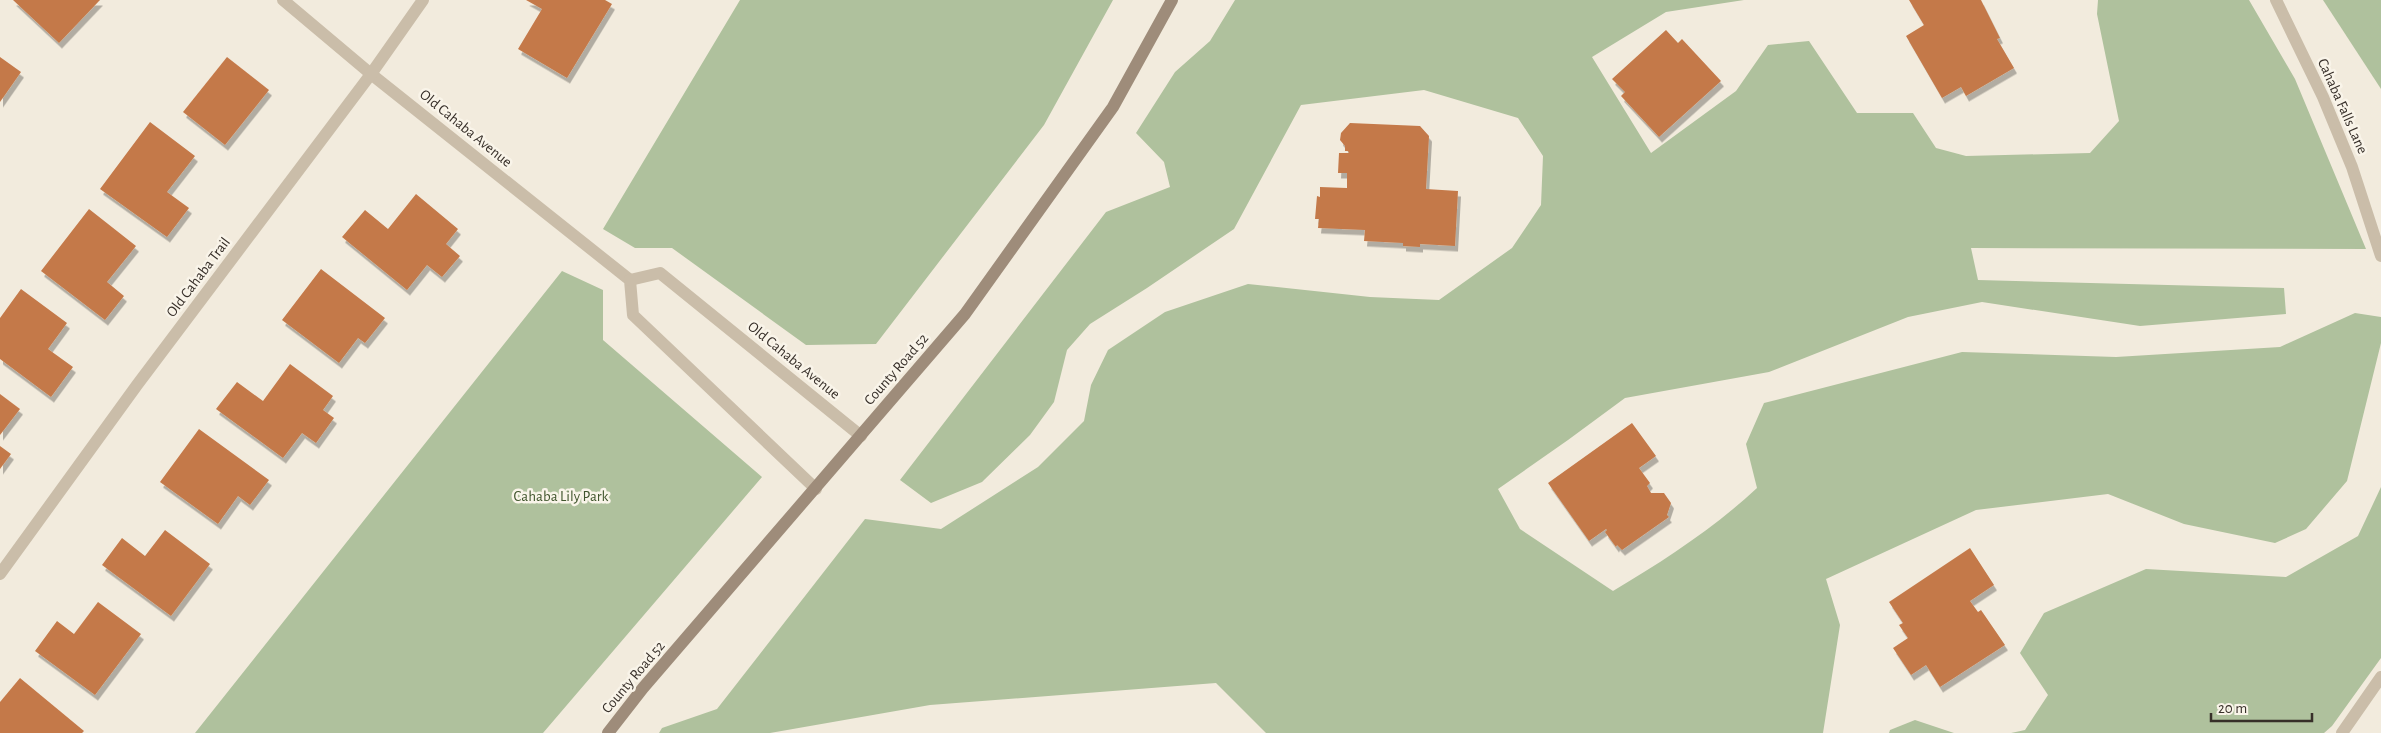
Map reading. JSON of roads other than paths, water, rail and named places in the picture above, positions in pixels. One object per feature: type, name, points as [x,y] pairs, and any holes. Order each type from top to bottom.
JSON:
[{"type":"main road","name":"County Road 52","points":[[608,733],[643,688],[965,314],[1113,107],[1172,0]]},
{"type":"street","name":"Old Cahaba Avenue","points":[[283,0],[371,74],[630,280],[660,273],[861,436]]},
{"type":"street","name":"Old Cahaba Trail","points":[[0,574],[137,385],[371,74],[423,0]]},
{"type":"street","name":"Cahaba Falls Lane","points":[[2276,0],[2323,97],[2352,167],[2381,256]]},
{"type":"street","points":[[630,280],[634,315],[816,489]]},
{"type":"street","points":[[2342,733],[2381,677]]},
{"type":"park label","name":"Cahaba Lily Park","points":[[561,496]]}]
